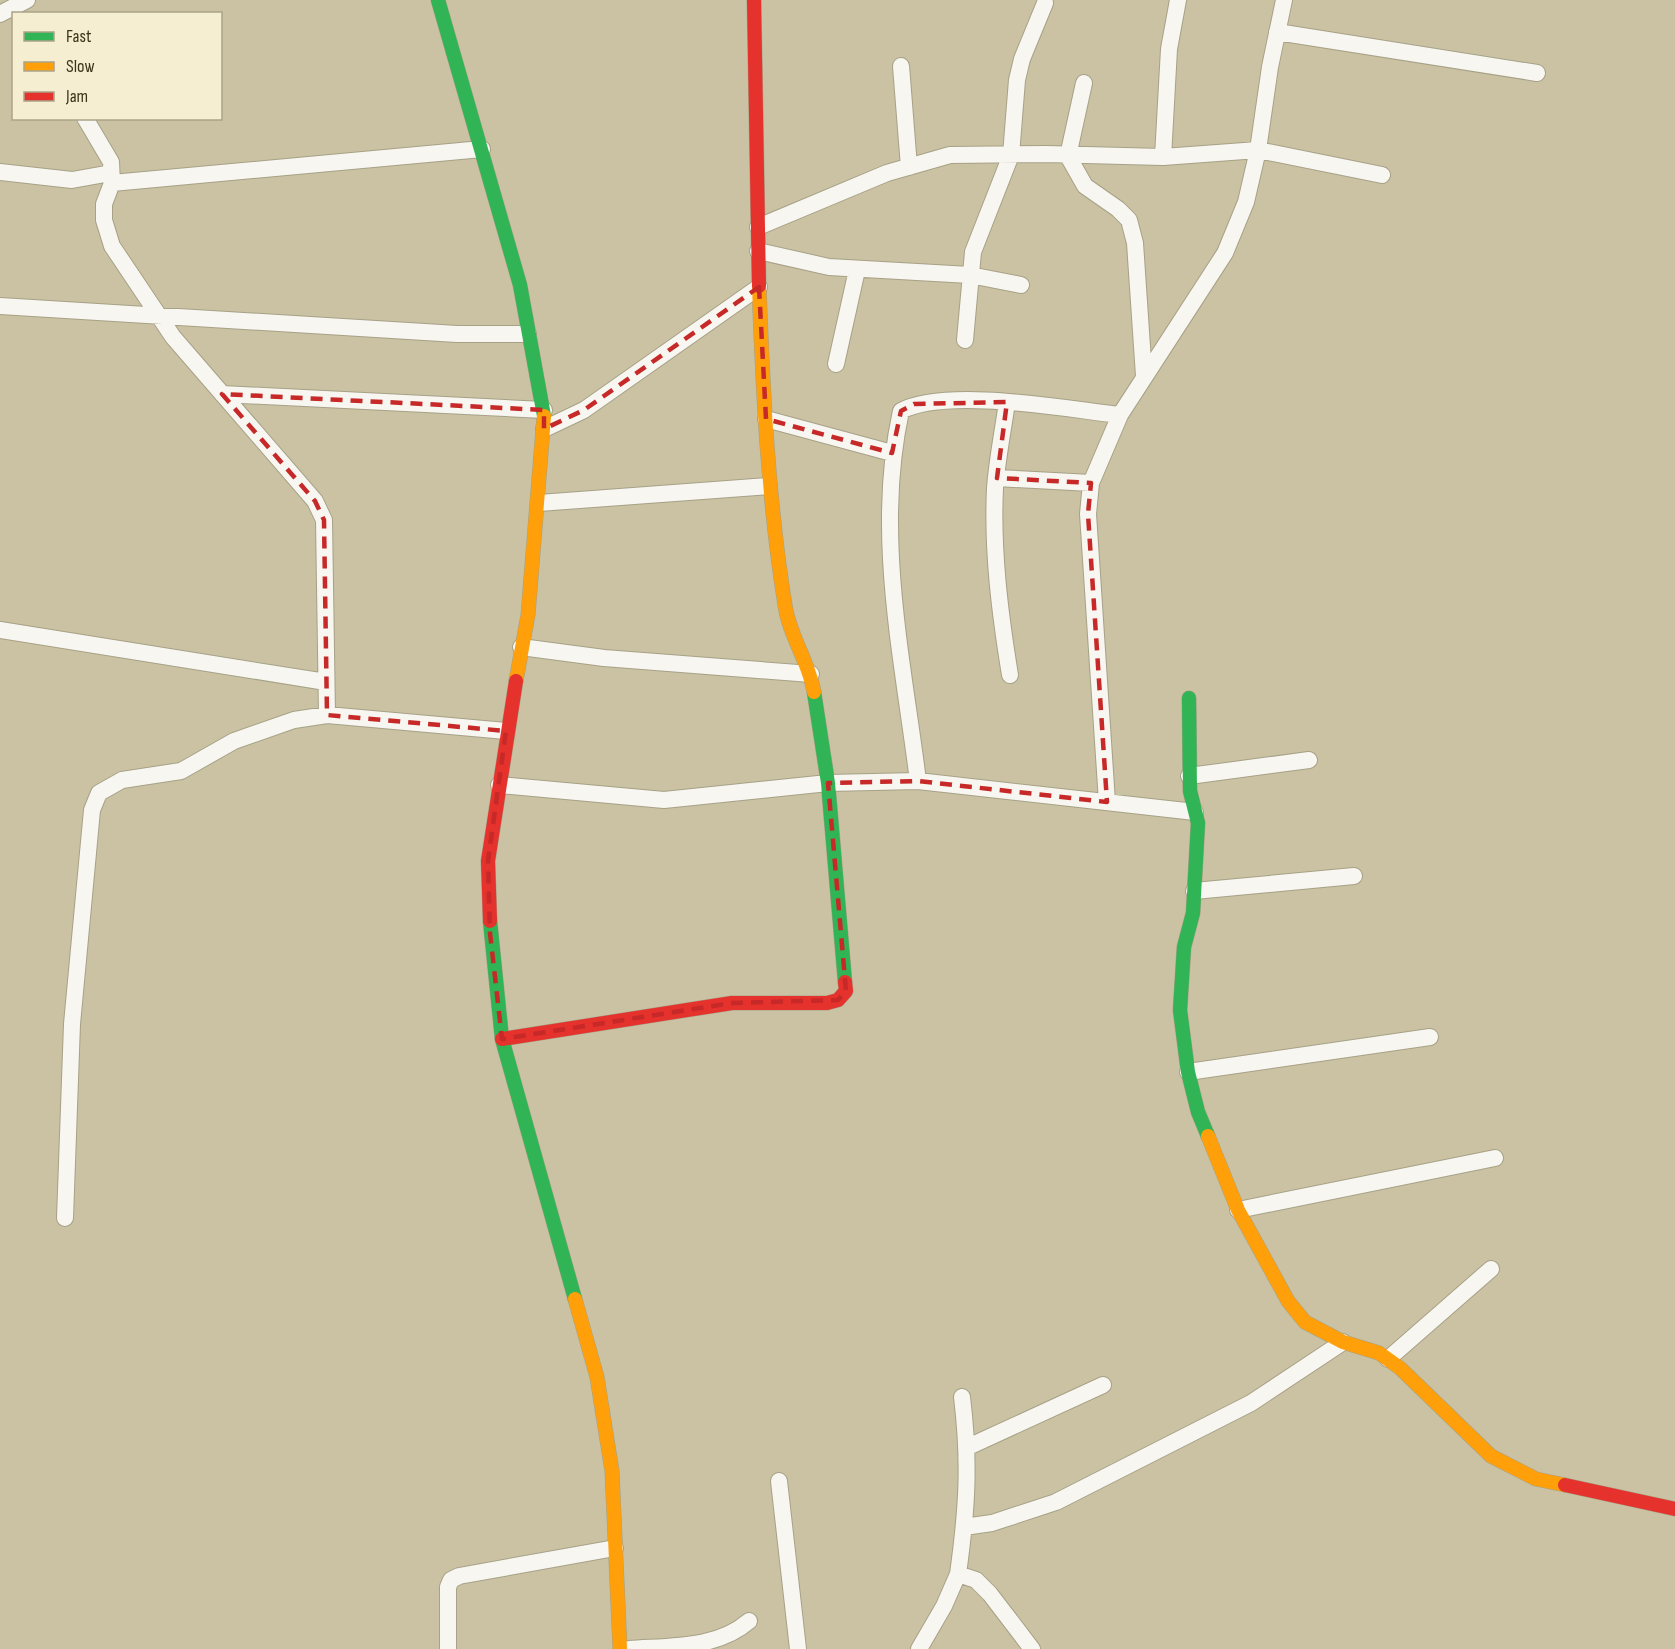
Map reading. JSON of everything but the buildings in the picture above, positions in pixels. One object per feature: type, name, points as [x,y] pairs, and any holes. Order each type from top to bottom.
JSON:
[{"type":"street","points":[[0,14],[28,0]]},
{"type":"street","points":[[438,0],[520,285],[544,410],[539,503],[528,615],[506,731],[488,861],[490,933],[502,1040],[597,1377],[612,1472],[620,1649]]},
{"type":"street","points":[[502,1040],[732,1003],[827,1003],[838,1000],[846,991],[828,783],[811,674],[786,609],[769,486],[759,287],[754,0]]},
{"type":"street","points":[[1163,157],[1169,48],[1178,0]]},
{"type":"street","points":[[1107,802],[1088,514],[1091,483],[1120,415],[1225,253],[1246,202],[1258,150],[1284,0]]},
{"type":"street","points":[[965,340],[969,275],[976,242],[1011,155],[1017,80],[1022,59],[1045,3]]},
{"type":"street","points":[[1277,32],[1537,73]]},
{"type":"street","points":[[901,66],[909,166]]},
{"type":"street","points":[[1084,83],[1068,156],[1085,186],[1118,209],[1129,220],[1135,243],[1144,376]]},
{"type":"street","points":[[86,120],[111,162],[111,178],[104,212],[112,246],[173,337],[315,501],[324,520],[327,715]]},
{"type":"street","points":[[0,172],[72,180],[482,149]]},
{"type":"street","points":[[758,227],[887,173],[950,155],[1163,157],[1258,150],[1382,175]]},
{"type":"street","points":[[758,251],[857,270],[910,270],[969,275],[1021,285]]},
{"type":"street","points":[[836,364],[857,270]]},
{"type":"street","points":[[544,429],[584,410],[759,287]]},
{"type":"street","points":[[0,306],[457,334],[528,334]]},
{"type":"street","points":[[222,394],[544,410]]},
{"type":"street","points":[[918,781],[892,592],[891,453],[901,411],[914,404],[933,400],[1007,402],[1120,415]]},
{"type":"street","points":[[1007,402],[996,478],[995,520],[1000,617],[1010,675]]},
{"type":"street","points":[[766,420],[891,453]]},
{"type":"street","points":[[996,478],[1091,483]]},
{"type":"street","points":[[539,503],[769,486]]},
{"type":"street","points":[[0,630],[326,682]]},
{"type":"street","points":[[521,647],[604,658],[811,674]]},
{"type":"street","points":[[1189,698],[1190,776],[1198,823],[1193,913],[1184,947],[1180,1010],[1188,1072],[1198,1112],[1238,1210],[1288,1300],[1305,1322],[1343,1342],[1379,1353],[1388,1359],[1491,1456],[1513,1468],[1536,1479],[1675,1509]]},
{"type":"street","points":[[65,1218],[72,1024],[92,810],[99,793],[122,780],[181,771],[234,741],[294,720],[327,715],[506,731]]},
{"type":"street","points":[[1190,776],[1309,760]]},
{"type":"street","points":[[499,785],[664,800],[828,783],[918,781],[1195,812]]},
{"type":"street","points":[[1194,891],[1354,876]]},
{"type":"street","points":[[1188,1072],[1430,1037]]},
{"type":"street","points":[[1238,1210],[1495,1158]]},
{"type":"street","points":[[1388,1359],[1491,1269]]},
{"type":"street","points":[[964,1527],[992,1523],[1056,1502],[1251,1403],[1343,1342]]},
{"type":"street","points":[[968,1447],[1103,1385]]},
{"type":"street","points":[[919,1649],[944,1606],[958,1574],[968,1494],[968,1447],[962,1397]]},
{"type":"street","points":[[779,1480],[798,1649]]},
{"type":"street","points":[[448,1649],[448,1587],[452,1580],[459,1576],[615,1548]]},
{"type":"street","points":[[958,1574],[976,1580],[990,1594],[1032,1649]]},
{"type":"street","points":[[629,1649],[714,1640],[735,1633],[748,1621]]},
{"type":"highlighted area","points":[[759,287],[766,419],[892,453],[901,411],[914,404],[1007,402],[997,478],[1091,483],[1088,514],[1107,802],[918,781],[828,783],[846,991],[838,1000],[732,1003],[502,1039],[490,933],[488,861],[506,731],[327,715],[324,520],[315,501],[222,394],[544,410],[544,429],[584,410]]},
{"type":"traffic: fast","points":[[438,0],[520,285],[544,416]]},
{"type":"traffic: fast","points":[[814,692],[828,783],[845,982]]},
{"type":"traffic: fast","points":[[1189,698],[1190,791],[1198,823],[1193,913],[1184,947],[1180,1010],[1188,1072],[1198,1112],[1208,1136]]},
{"type":"traffic: fast","points":[[490,921],[502,1039],[575,1299]]},
{"type":"traffic: slow","points":[[759,286],[767,446],[779,566],[787,616],[814,692]]},
{"type":"traffic: slow","points":[[516,681],[528,615],[544,416]]},
{"type":"traffic: slow","points":[[1208,1136],[1238,1210],[1288,1301],[1305,1322],[1343,1342],[1379,1353],[1400,1368],[1491,1456],[1536,1479],[1565,1485]]},
{"type":"traffic: slow","points":[[575,1299],[597,1377],[612,1471],[620,1649]]},
{"type":"traffic: jam","points":[[754,0],[759,286]]},
{"type":"traffic: jam","points":[[490,921],[488,861],[516,681]]},
{"type":"traffic: jam","points":[[502,1039],[732,1003],[827,1003],[838,1000],[846,991],[845,982]]},
{"type":"traffic: jam","points":[[1565,1485],[1675,1509]]}]
